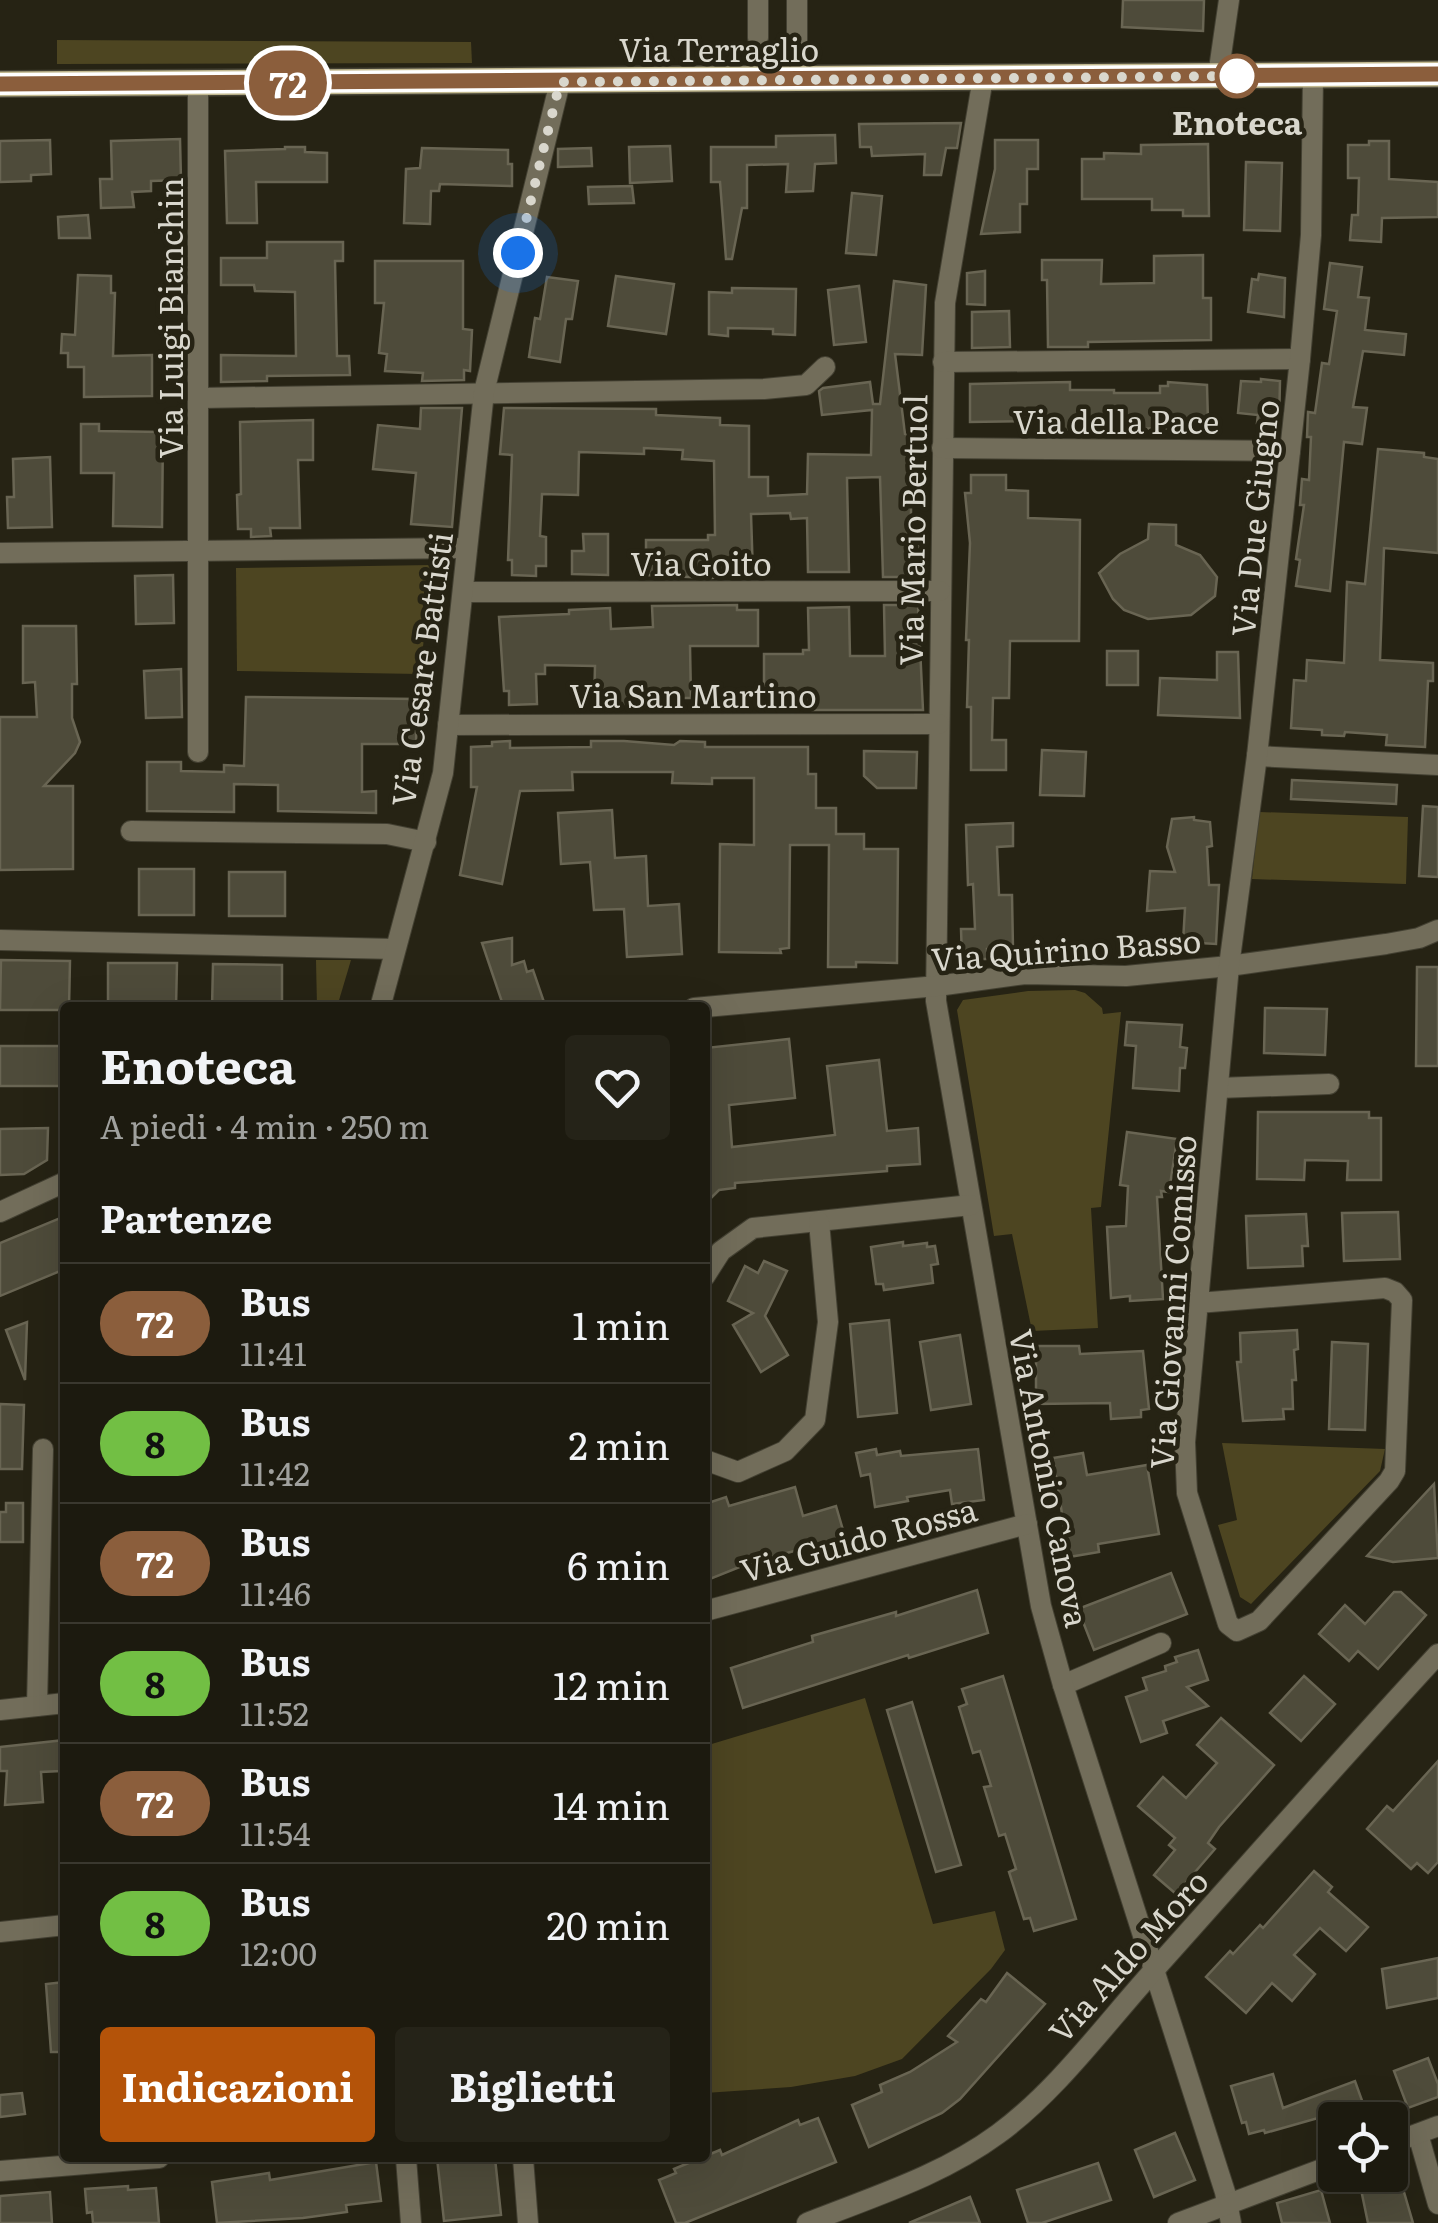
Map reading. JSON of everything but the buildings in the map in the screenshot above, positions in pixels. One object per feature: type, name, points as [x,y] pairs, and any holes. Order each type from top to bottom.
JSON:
[{"type":"main road","name":"Via Terraglio","points":[[0,84],[1438,74]]},
{"type":"street","points":[[758,0],[758,38]]},
{"type":"street","points":[[797,0],[797,80]]},
{"type":"street","points":[[1218,76],[1229,0]]},
{"type":"street","name":"Via Due Giugno","points":[[1230,966],[1300,359],[1311,236],[1313,75]]},
{"type":"street","name":"Via Mario Bertuol","points":[[937,986],[945,303],[984,78]]},
{"type":"street","name":"Via Cesare Battisti","points":[[381,1002],[443,773],[484,392],[560,82]]},
{"type":"street","name":"Via Luigi Bianchin","points":[[198,84],[198,752]]},
{"type":"street","points":[[942,362],[1300,359]]},
{"type":"street","points":[[200,398],[764,389],[806,385],[825,368]]},
{"type":"street","name":"Via della Pace","points":[[942,448],[1290,451]]},
{"type":"street","points":[[0,553],[467,548]]},
{"type":"street","name":"Via Goito","points":[[463,592],[940,591]]},
{"type":"street","name":"Via San Martino","points":[[448,725],[939,724]]},
{"type":"street","points":[[1257,756],[1438,765]]},
{"type":"street","points":[[131,831],[387,834],[426,842]]},
{"type":"street","name":"Via Quirino Basso","points":[[710,1007],[1025,974],[1126,976],[1230,966],[1419,938],[1438,930]]},
{"type":"street","points":[[0,940],[394,949]]},
{"type":"street","name":"Via Giovanni Comisso","points":[[1198,1303],[1385,1288],[1402,1300],[1395,1471],[1259,1621],[1237,1630],[1228,1624],[1188,1492],[1184,1442],[1230,966]]},
{"type":"street","name":"Via Antonio Canova","points":[[937,986],[936,1001],[1041,1606],[1229,2213]]},
{"type":"street","points":[[1218,1088],[1329,1084]]},
{"type":"street","points":[[0,1212],[60,1184]]},
{"type":"street","points":[[710,1268],[721,1250],[753,1228],[971,1205]]},
{"type":"street","points":[[710,1462],[738,1472],[785,1452],[815,1420],[828,1322],[820,1222]]},
{"type":"street","points":[[37,1706],[43,1449]]},
{"type":"street","name":"Via Guido Rossa","points":[[710,1610],[1027,1524]]},
{"type":"street","points":[[1063,1684],[1162,1643]]},
{"type":"street","name":"Via Aldo Moro","points":[[807,2223],[930,2175],[998,2134],[1032,2105],[1438,1654]]},
{"type":"street","points":[[0,1710],[60,1704]]},
{"type":"street","points":[[0,1932],[60,1926]]},
{"type":"street","points":[[1428,2130],[1438,2204]]},
{"type":"street","points":[[0,2171],[110,2162]]},
{"type":"street","points":[[406,2162],[411,2223]]},
{"type":"street","points":[[523,2162],[528,2223]]},
{"type":"street","points":[[1178,2223],[1229,2213],[1318,2172]]},
{"type":"shaded area","points":[[57,40],[471,42],[472,63],[57,64]]},
{"type":"shaded area","points":[[432,565],[420,674],[237,671],[236,568]]},
{"type":"shaded area","points":[[1259,812],[1408,817],[1406,884],[1252,879]]},
{"type":"shaded area","points":[[316,960],[351,960],[338,1002],[317,1002]]},
{"type":"shaded area","points":[[1028,991],[1085,993],[1102,1008],[1103,1014],[1121,1012],[1101,1207],[1091,1208],[1098,1328],[1032,1331],[1012,1234],[994,1236],[957,1010],[963,1000]]},
{"type":"shaded area","points":[[1222,1443],[1385,1449],[1380,1471],[1251,1604],[1240,1597],[1218,1525],[1237,1520]]},
{"type":"shaded area","points":[[865,1698],[933,1924],[995,1911],[1005,1950],[902,2059],[855,2076],[791,2087],[710,2093],[710,1744]]},
{"type":"bus line","name":"72","points":[[0,84],[1438,74]]},
{"type":"place","name":"Enoteca","points":[[1237,76]]},
{"type":"route","points":[[518,253],[560,82],[1250,76],[1237,76]]}]
